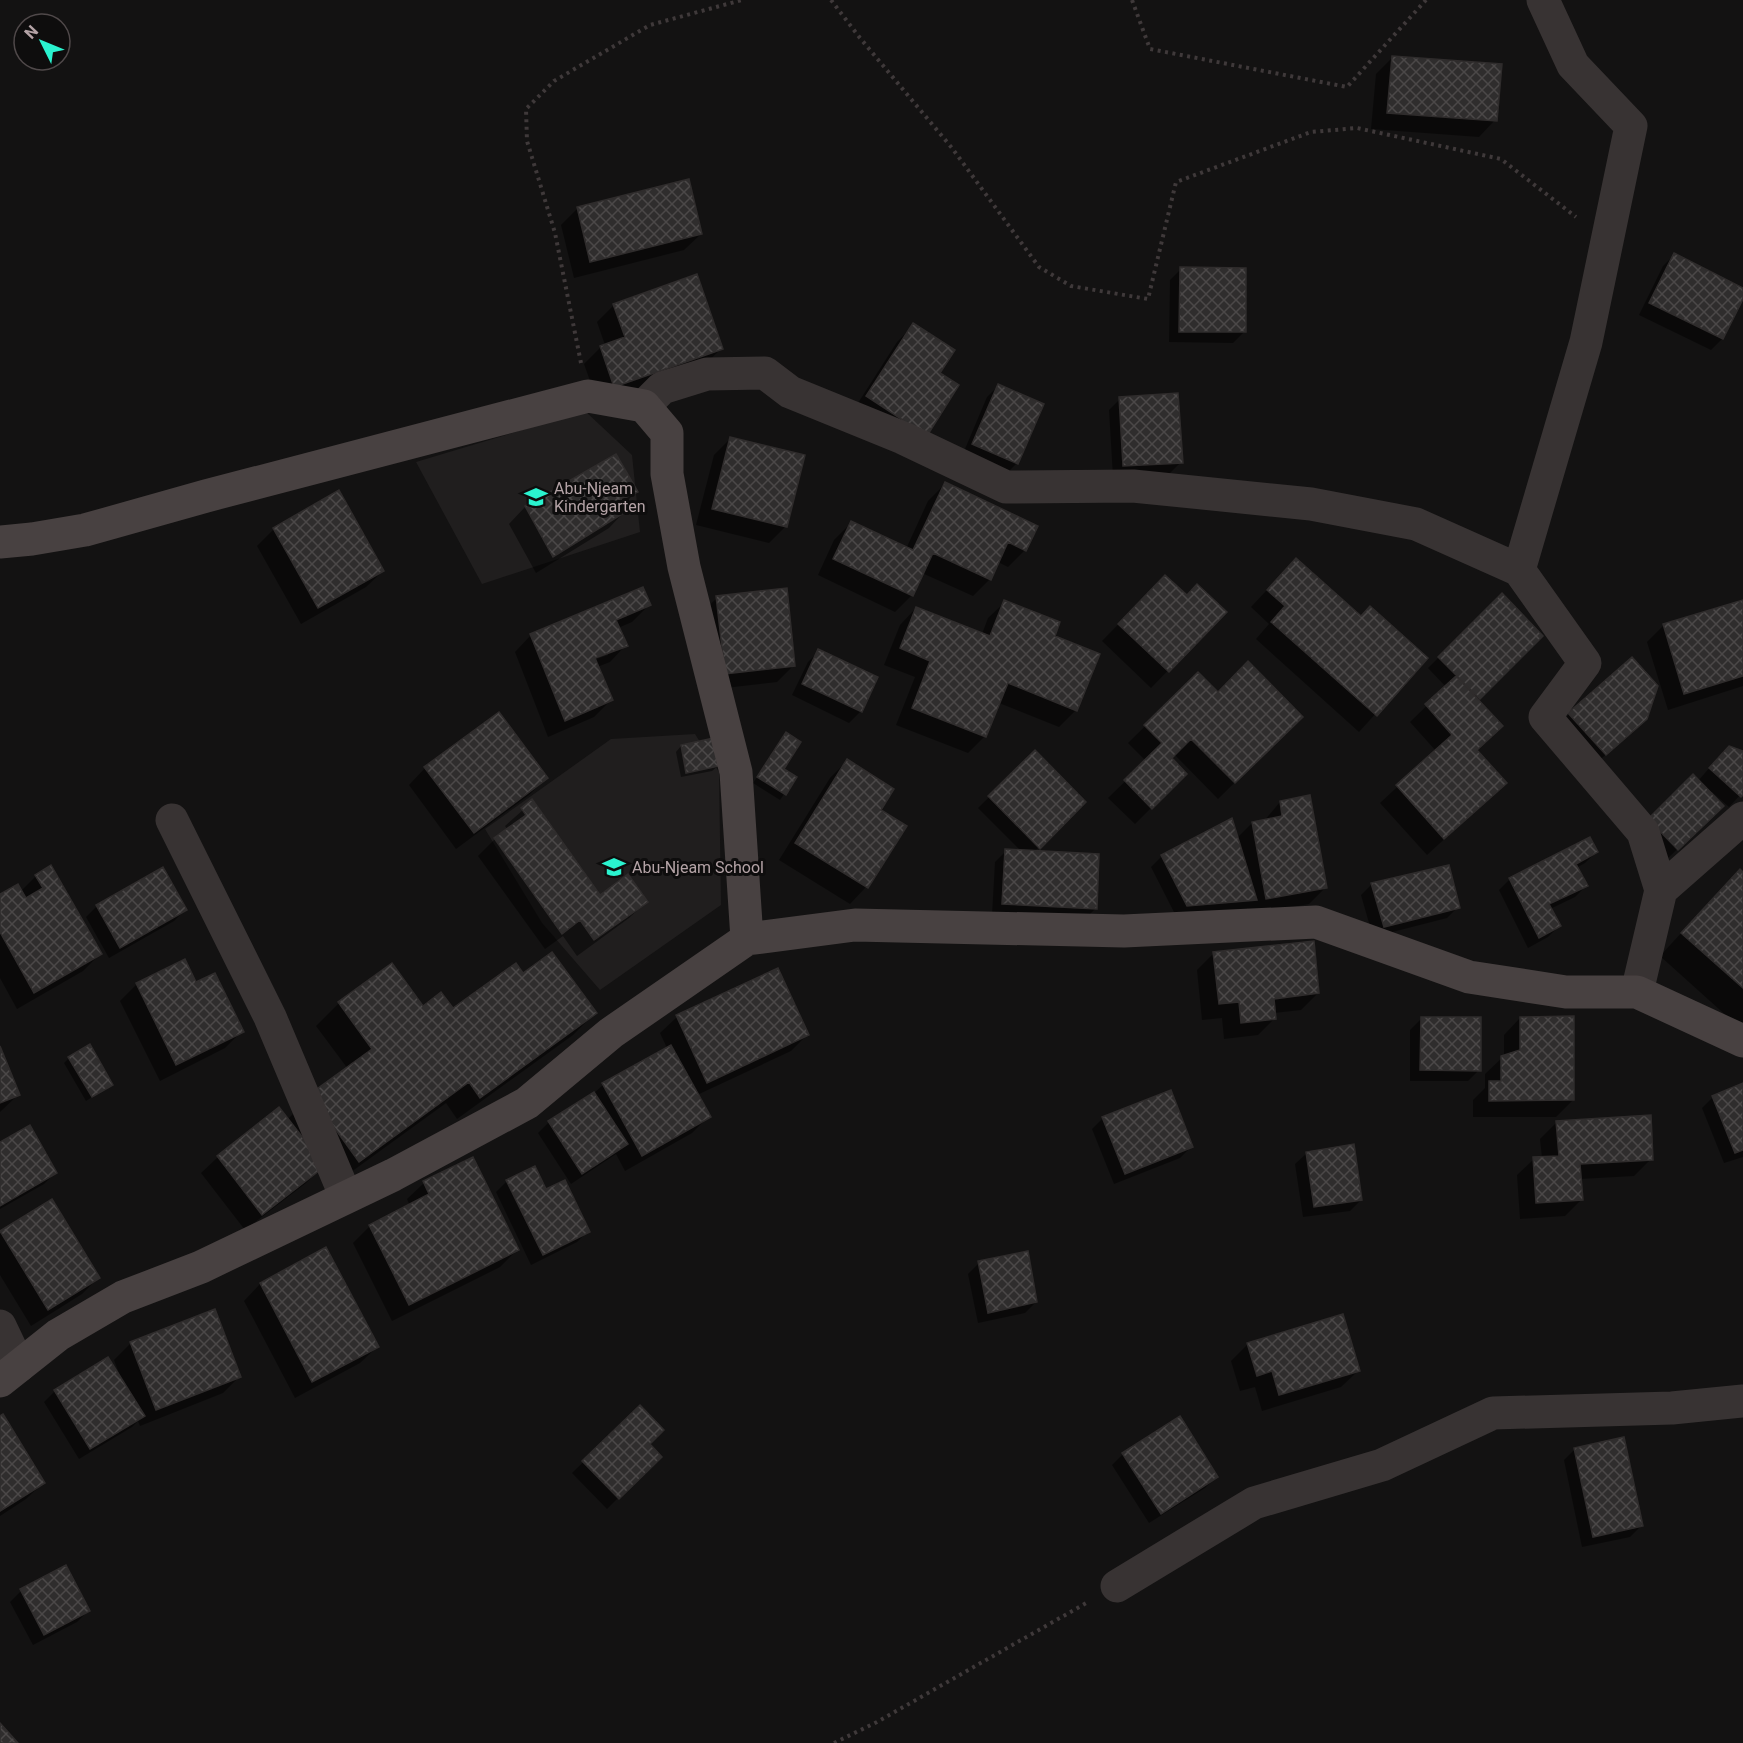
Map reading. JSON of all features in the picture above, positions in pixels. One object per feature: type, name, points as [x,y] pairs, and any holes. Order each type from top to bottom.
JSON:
[{"type":"street","points":[[1519,570],[1586,342],[1630,126],[1573,65],[1544,0]]},
{"type":"street","points":[[644,406],[662,388],[707,374],[765,373],[790,392],[903,438],[1005,487],[1133,486],[1311,504],[1416,524],[1519,570],[1585,663],[1545,717],[1643,832],[1660,890],[1637,992]]},
{"type":"street","points":[[0,542],[85,530],[588,396],[644,406],[667,433],[667,474],[684,567],[736,772],[747,939]]},
{"type":"street","points":[[1660,890],[1743,818]]},
{"type":"street","points":[[172,820],[270,1017],[346,1197]]},
{"type":"street","points":[[0,1326],[9,1373],[58,1335],[123,1297],[201,1267],[393,1175],[527,1103],[611,1033],[747,939],[855,925],[1124,932],[1316,922],[1469,977],[1566,992],[1637,992],[1743,1041]]},
{"type":"street","points":[[1117,1586],[1254,1503],[1382,1465],[1494,1413],[1672,1408],[1743,1401]]},
{"type":"path","points":[[588,396],[555,233],[527,141],[526,109],[554,81],[650,25],[742,0]]},
{"type":"path","points":[[831,0],[952,148],[1039,267],[1071,286],[1148,299],[1176,182],[1311,132],[1357,128],[1501,159],[1607,240]]},
{"type":"path","points":[[1132,0],[1150,49],[1347,87],[1425,0]]},
{"type":"path","points":[[834,1743],[877,1722],[1117,1586]]},
{"type":"shaded area","name":"Abu-Njeam Kindergarten","points":[[585,411],[632,455],[640,532],[482,584],[416,462]]},
{"type":"shaded area","name":"Abu-Njeam School","points":[[695,734],[719,772],[721,905],[600,990],[542,923],[485,829],[611,739]]},
{"type":"building","points":[[1392,56],[1502,64],[1497,121],[1387,113]]},
{"type":"building","points":[[689,179],[702,234],[590,262],[577,207]]},
{"type":"building","points":[[1674,253],[1743,288],[1743,299],[1723,339],[1649,303]]},
{"type":"building","points":[[1180,267],[1246,268],[1246,332],[1179,332]]},
{"type":"building","points":[[697,274],[723,349],[614,387],[600,346],[625,337],[613,304]]},
{"type":"building","points":[[913,323],[955,350],[940,373],[959,385],[927,436],[866,396]]},
{"type":"building","points":[[998,384],[1044,404],[1018,464],[972,444]]},
{"type":"building","points":[[1178,393],[1183,463],[1123,466],[1119,397]]},
{"type":"building","points":[[730,437],[805,455],[787,527],[712,509]]},
{"type":"building","points":[[616,454],[638,492],[620,500],[627,511],[553,557],[525,506]]},
{"type":"building","points":[[945,482],[1038,526],[1026,551],[1008,542],[991,580],[933,553],[913,596],[833,559],[851,521],[913,550]]},
{"type":"building","points":[[339,490],[384,571],[318,608],[273,528]]},
{"type":"building","points":[[1296,558],[1361,616],[1370,606],[1428,658],[1377,716],[1271,622],[1285,606],[1267,590]]},
{"type":"building","points":[[1165,575],[1187,595],[1197,584],[1227,612],[1169,672],[1118,624]]},
{"type":"building","points":[[643,587],[651,605],[616,620],[628,646],[595,658],[613,700],[565,721],[530,634]]},
{"type":"building","points":[[787,588],[795,666],[725,674],[716,596]]},
{"type":"building","points":[[1502,593],[1543,636],[1480,699],[1438,657]]},
{"type":"building","points":[[1004,600],[1060,622],[1055,636],[1100,654],[1077,711],[1008,683],[986,737],[912,708],[930,661],[900,648],[916,607],[990,636]]},
{"type":"building","points":[[1743,600],[1743,676],[1684,694],[1663,624]]},
{"type":"building","points":[[818,649],[878,677],[862,712],[802,684]]},
{"type":"building","points":[[1632,657],[1658,686],[1647,719],[1606,755],[1568,713]]},
{"type":"building","points":[[1248,661],[1303,717],[1235,783],[1191,739],[1172,758],[1187,774],[1152,809],[1124,780],[1162,743],[1144,725],[1198,672],[1218,692]]},
{"type":"building","points":[[1456,676],[1503,726],[1477,750],[1507,783],[1444,839],[1396,785],[1452,735],[1425,704]]},
{"type":"building","points":[[499,712],[548,778],[474,833],[424,767]]},
{"type":"building","points":[[786,732],[801,742],[784,769],[797,777],[786,795],[757,777]]},
{"type":"building","points":[[714,738],[719,766],[686,773],[681,745]]},
{"type":"building","points":[[1729,746],[1743,751],[1743,795],[1741,797],[1709,768]]},
{"type":"building","points":[[1035,750],[1086,802],[1040,849],[988,796]]},
{"type":"building","points":[[847,759],[894,789],[881,810],[907,826],[868,888],[795,843]]},
{"type":"building","points":[[1693,774],[1724,806],[1678,850],[1648,819]]},
{"type":"building","points":[[1310,795],[1327,888],[1266,899],[1252,822],[1282,816],[1280,801]]},
{"type":"building","points":[[532,799],[600,895],[628,874],[648,902],[594,940],[580,920],[562,934],[494,838],[526,815],[521,808]]},
{"type":"building","points":[[1232,818],[1257,900],[1187,906],[1161,855]]},
{"type":"building","points":[[1590,837],[1598,852],[1576,864],[1588,886],[1549,904],[1561,926],[1539,938],[1509,878]]},
{"type":"building","points":[[1005,849],[1099,854],[1097,909],[1002,904]]},
{"type":"building","points":[[51,865],[102,954],[34,993],[0,932],[0,894],[18,884],[26,898],[43,888],[35,875]]},
{"type":"building","points":[[1449,865],[1460,908],[1384,927],[1371,883]]},
{"type":"building","points":[[163,867],[187,910],[120,948],[96,905]]},
{"type":"building","points":[[1740,869],[1743,872],[1743,988],[1681,933]]},
{"type":"building","points":[[1314,941],[1319,993],[1274,999],[1276,1019],[1241,1023],[1239,1002],[1219,1004],[1213,952]]},
{"type":"building","points":[[552,952],[597,1013],[480,1098],[469,1082],[359,1162],[310,1094],[372,1049],[338,1002],[392,963],[423,1006],[441,992],[453,1008],[516,963],[523,973]]},
{"type":"building","points":[[185,959],[196,982],[215,973],[244,1032],[176,1065],[136,983]]},
{"type":"building","points":[[778,968],[809,1035],[707,1083],[676,1015]]},
{"type":"building","points":[[1574,1016],[1574,1100],[1489,1101],[1489,1081],[1501,1081],[1501,1056],[1520,1050],[1520,1017]]},
{"type":"building","points":[[1421,1017],[1481,1017],[1481,1071],[1420,1070]]},
{"type":"building","points":[[90,1044],[113,1085],[92,1097],[68,1057]]},
{"type":"building","points":[[671,1045],[711,1117],[642,1156],[602,1083]]},
{"type":"building","points":[[0,1046],[20,1095],[0,1103]]},
{"type":"building","points":[[1743,1083],[1743,1150],[1735,1153],[1712,1096]]},
{"type":"building","points":[[1171,1090],[1193,1147],[1125,1174],[1102,1117]]},
{"type":"building","points":[[594,1092],[628,1144],[582,1174],[548,1121]]},
{"type":"building","points":[[279,1107],[325,1166],[262,1215],[217,1156]]},
{"type":"building","points":[[1651,1115],[1653,1160],[1580,1164],[1583,1200],[1536,1203],[1533,1157],[1559,1156],[1556,1121]]},
{"type":"building","points":[[30,1125],[57,1173],[0,1206],[0,1142]]},
{"type":"building","points":[[1354,1144],[1362,1200],[1314,1207],[1306,1152]]},
{"type":"building","points":[[473,1157],[519,1250],[409,1305],[369,1225],[429,1194],[423,1181]]},
{"type":"building","points":[[535,1166],[546,1189],[565,1180],[590,1232],[543,1255],[506,1180]]},
{"type":"building","points":[[52,1199],[100,1278],[48,1310],[0,1231]]},
{"type":"building","points":[[326,1247],[379,1347],[312,1382],[260,1283]]},
{"type":"building","points":[[1028,1251],[1037,1302],[988,1313],[978,1261]]},
{"type":"building","points":[[215,1309],[241,1377],[156,1410],[130,1342]]},
{"type":"building","points":[[1343,1314],[1360,1371],[1279,1395],[1272,1371],[1257,1376],[1247,1343]]},
{"type":"building","points":[[108,1357],[145,1416],[90,1449],[54,1390]]},
{"type":"building","points":[[640,1405],[664,1430],[650,1444],[662,1457],[619,1499],[582,1461]]},
{"type":"building","points":[[3,1414],[45,1483],[0,1511],[0,1416]]},
{"type":"building","points":[[1180,1416],[1218,1477],[1161,1514],[1122,1453]]},
{"type":"building","points":[[1624,1437],[1643,1526],[1593,1537],[1574,1448]]},
{"type":"building","points":[[66,1565],[90,1611],[44,1635],[20,1589]]},
{"type":"building","points":[[0,1723],[18,1743],[0,1743]]},
{"type":"place","name":"Abu-Njeam Kindergarten","points":[[536,497]]},
{"type":"place","name":"Abu-Njeam School","points":[[614,867]]}]
